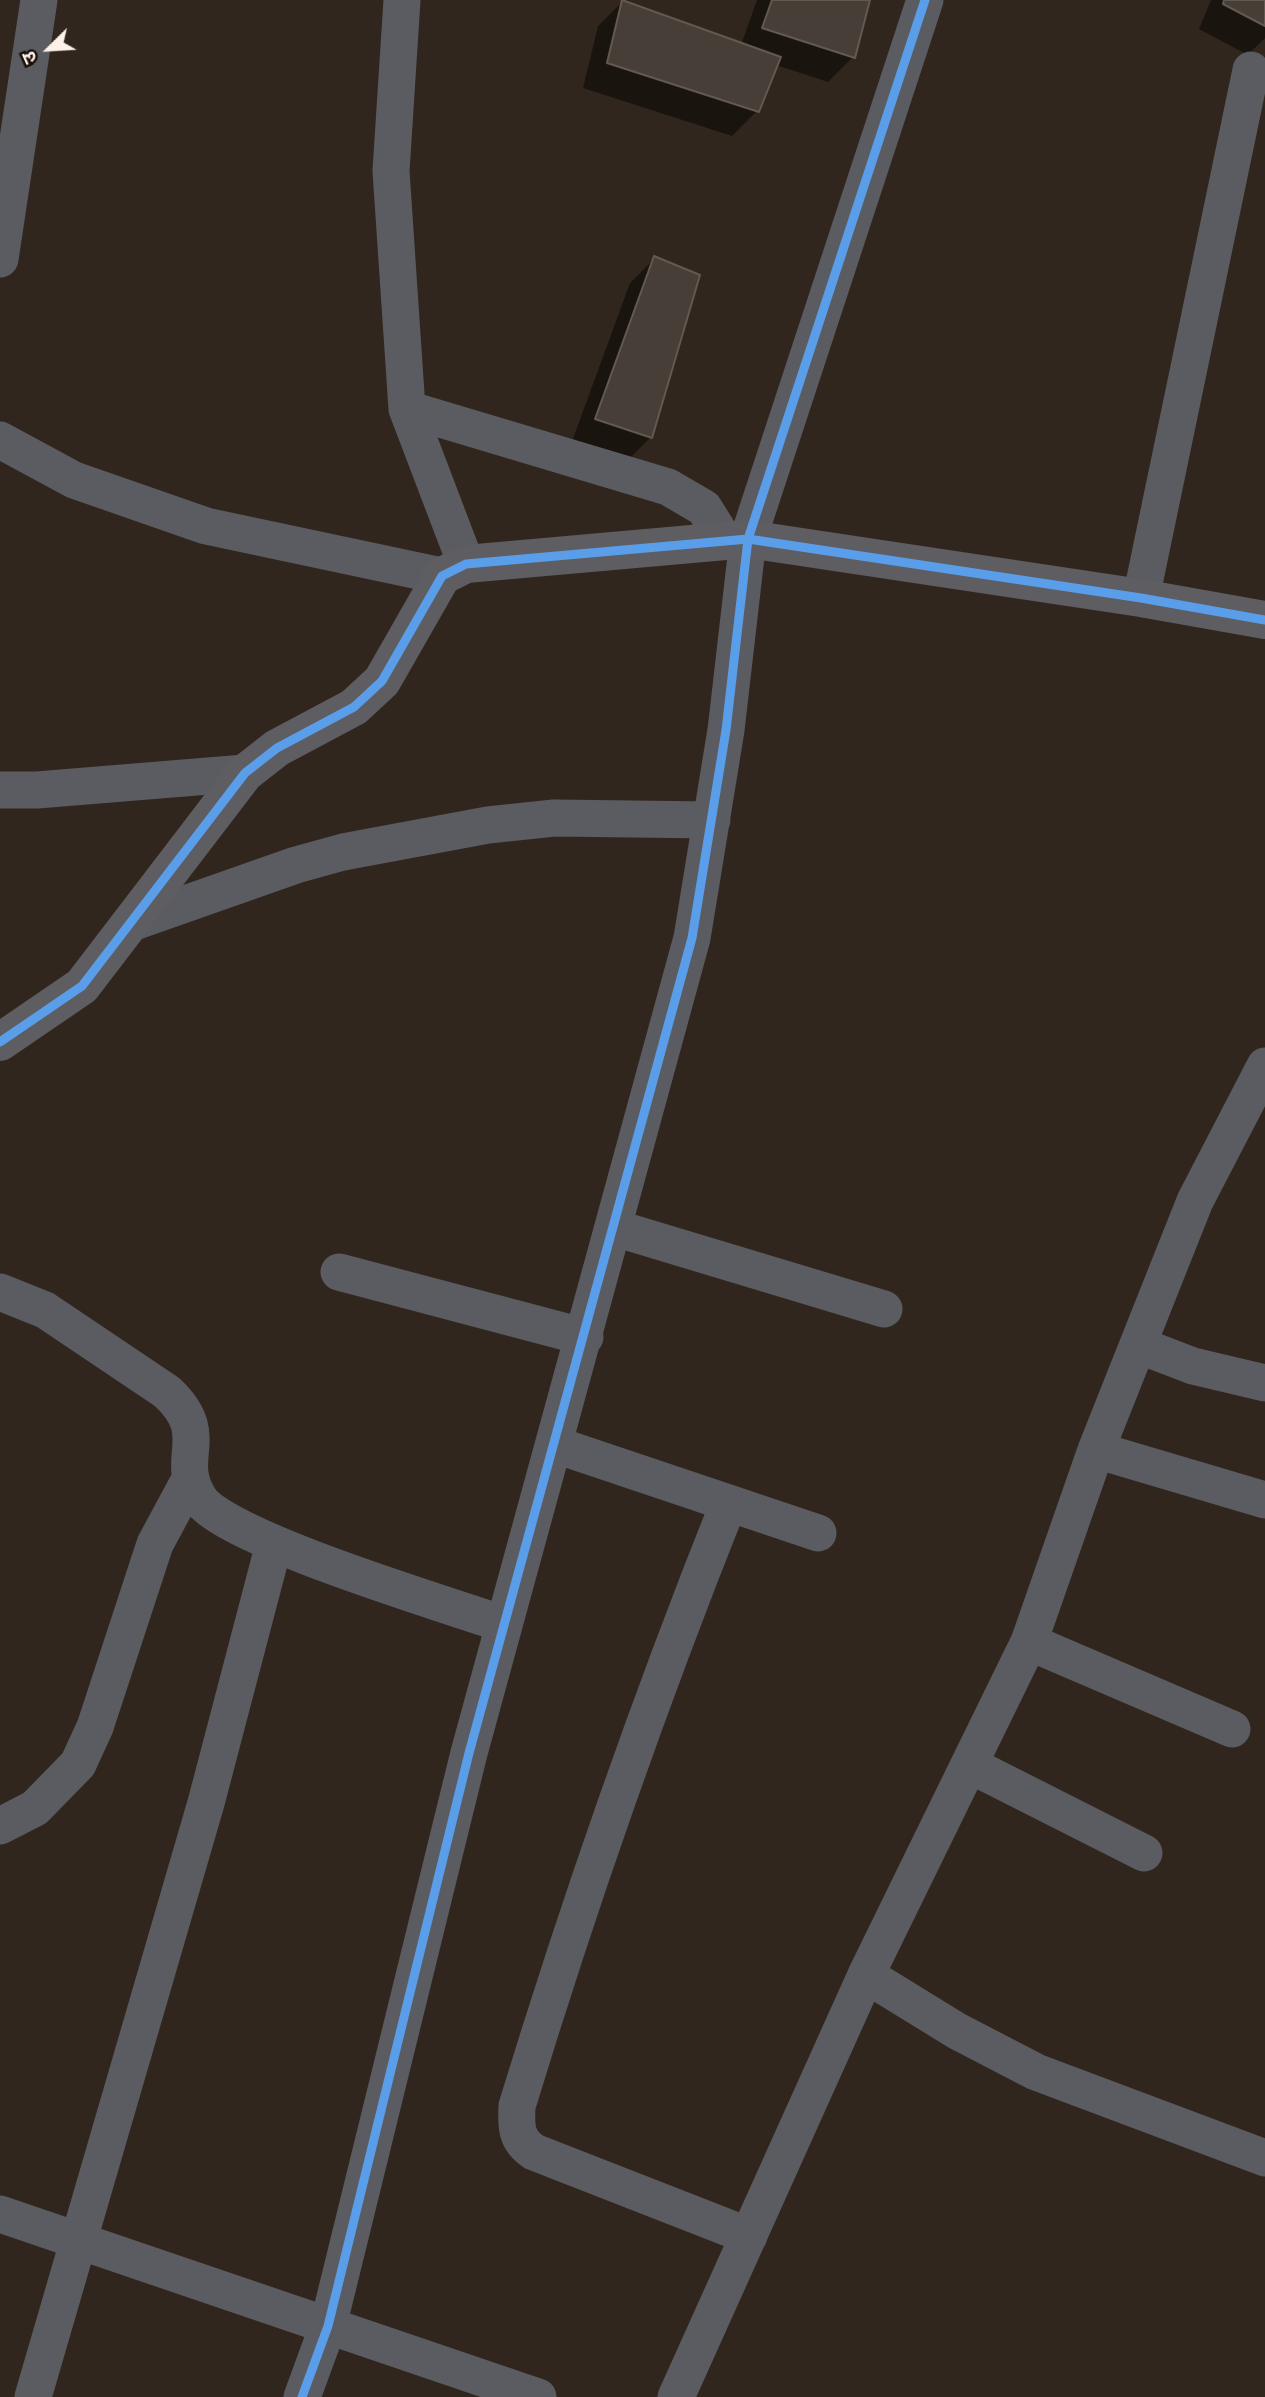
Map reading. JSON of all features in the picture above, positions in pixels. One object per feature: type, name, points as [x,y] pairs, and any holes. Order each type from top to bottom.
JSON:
[{"type":"street","points":[[0,259],[11,123],[38,0]]},
{"type":"street","points":[[0,1042],[82,986],[245,774],[277,748],[354,707],[382,681],[454,570],[407,409],[391,171],[402,0]]},
{"type":"street","points":[[302,2397],[328,2326],[503,1624],[556,1445],[692,937],[726,730],[736,539],[925,0]]},
{"type":"street","points":[[1141,597],[1251,70]]},
{"type":"street","points":[[407,409],[668,487],[704,508],[736,539]]},
{"type":"street","points":[[0,440],[74,480],[206,526],[454,570],[736,539],[1141,597],[1265,620]]},
{"type":"street","points":[[0,790],[50,789],[245,774]]},
{"type":"street","points":[[131,923],[296,865],[344,852],[488,825],[554,818],[712,820]]},
{"type":"street","points":[[676,2397],[866,1975],[1029,1642],[1096,1450],[1208,1171],[1265,1066]]},
{"type":"street","points":[[615,1228],[884,1310]]},
{"type":"street","points":[[339,1272],[585,1337]]},
{"type":"street","points":[[0,1292],[45,1310],[167,1392],[183,1407],[193,1428],[190,1479],[155,1544],[95,1727],[78,1764],[35,1808],[0,1826]]},
{"type":"street","points":[[1138,1345],[1193,1366],[1265,1383]]},
{"type":"street","points":[[556,1445],[818,1533]]},
{"type":"street","points":[[1096,1450],[1265,1500]]},
{"type":"street","points":[[190,1479],[200,1500],[225,1521],[274,1544],[503,1624]]},
{"type":"street","points":[[728,1504],[669,1652],[572,1927],[517,2106],[516,2129],[523,2145],[534,2152],[749,2236]]},
{"type":"street","points":[[33,2397],[206,1803],[274,1544]]},
{"type":"street","points":[[1029,1642],[1232,1729]]},
{"type":"street","points":[[970,1765],[1144,1853]]},
{"type":"street","points":[[866,1975],[981,2044],[1036,2071],[1265,2158]]},
{"type":"street","points":[[0,2214],[538,2397]]},
{"type":"building","points":[[622,0],[781,57],[759,112],[607,63]]},
{"type":"building","points":[[772,0],[870,0],[855,58],[762,28]]},
{"type":"building","points":[[1224,0],[1265,0],[1265,26],[1223,4]]},
{"type":"building","points":[[654,256],[700,275],[652,438],[595,419]]},
{"type":"cycle path","points":[[302,2397],[328,2326],[469,1753],[692,938],[726,730],[748,539],[925,0]]},
{"type":"cycle path","points":[[0,1042],[82,986],[245,773],[277,748],[354,707],[382,681],[442,576],[466,564],[748,539],[1141,598],[1265,620]]}]
